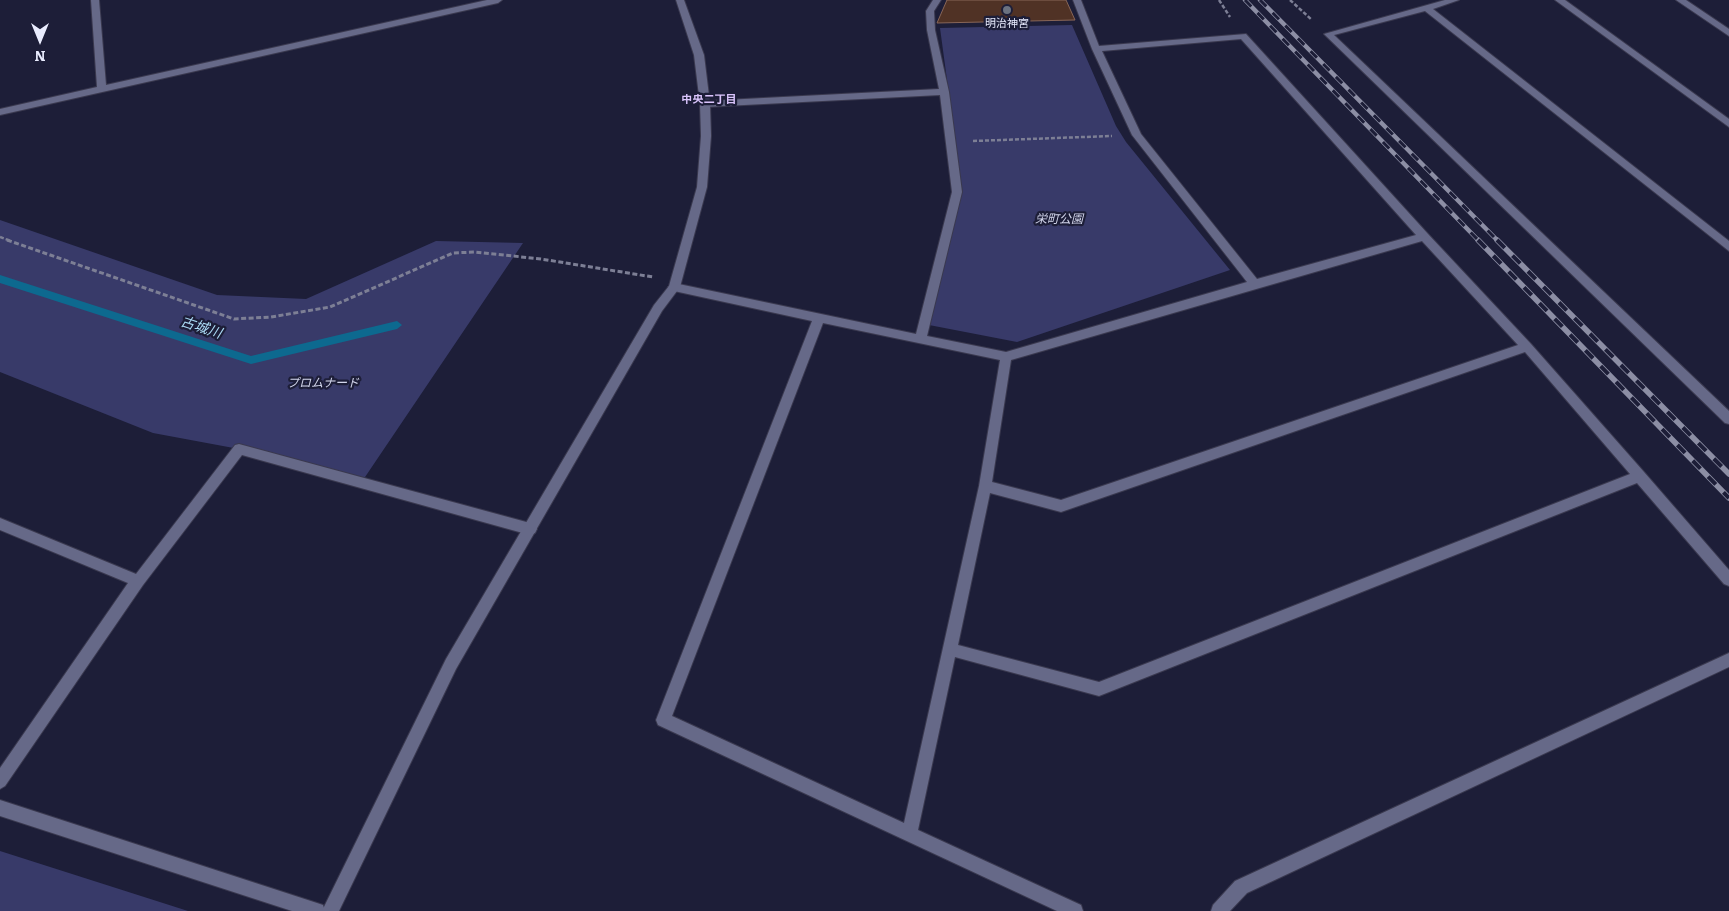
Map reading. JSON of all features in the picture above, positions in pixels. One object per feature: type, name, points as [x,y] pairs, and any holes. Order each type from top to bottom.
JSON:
[{"type":"street","points":[[96,0],[102,89]]},
{"type":"street","points":[[0,112],[498,0]]},
{"type":"street","points":[[330,911],[452,664],[658,308],[675,284],[702,187],[706,136],[706,104],[699,55],[680,0]]},
{"type":"street","points":[[920,339],[957,192],[944,92],[931,30],[930,11],[937,0]]},
{"type":"street","points":[[1077,0],[1096,49],[1137,135],[1255,284]]},
{"type":"street","points":[[1328,34],[1455,0]]},
{"type":"street","points":[[1558,0],[1729,124]]},
{"type":"street","points":[[1680,0],[1729,33]]},
{"type":"street","points":[[1427,8],[1729,248]]},
{"type":"street","points":[[1328,34],[1729,419]]},
{"type":"street","points":[[1096,49],[1243,36],[1424,237],[1527,347],[1729,580]]},
{"type":"street","points":[[706,104],[944,92]]},
{"type":"street","points":[[675,284],[819,318],[1006,357],[1424,237]]},
{"type":"street","points":[[819,318],[663,720],[1075,911]]},
{"type":"street","points":[[985,486],[1061,506],[1527,347]]},
{"type":"street","points":[[909,835],[985,486],[1006,357]]},
{"type":"street","points":[[0,781],[138,581],[239,449],[530,529]]},
{"type":"street","points":[[950,649],[1099,690],[1640,476]]},
{"type":"street","points":[[0,524],[138,581]]},
{"type":"street","points":[[1219,911],[1241,888],[1729,660]]},
{"type":"street","points":[[0,808],[316,911]]},
{"type":"path","points":[[1290,0],[1328,34]]},
{"type":"path","points":[[950,142],[1137,135]]},
{"type":"path","points":[[0,237],[234,319],[271,317],[330,307],[453,253],[475,252],[540,259],[675,284]]},
{"type":"green space","name":"栄町公園","points":[[1072,25],[1116,126],[1126,142],[1230,270],[1017,342],[929,325],[962,191],[940,28]]},
{"type":"green space","name":"プロムナード","points":[[0,220],[217,295],[306,299],[436,241],[523,243],[361,483],[239,449],[153,433],[0,372]]},
{"type":"green space","points":[[0,851],[188,911],[0,911]]},
{"type":"building","name":"明治神宮","points":[[947,0],[1066,0],[1075,20],[937,23]]},
{"type":"waterway","name":"古城川","points":[[0,279],[251,360],[397,325]]},
{"type":"railway","points":[[1245,0],[1479,241]]},
{"type":"railway","points":[[1260,0],[1498,241]]},
{"type":"railway","points":[[1478,240],[1729,498]]},
{"type":"railway","points":[[1497,240],[1729,474]]},
{"type":"place","name":"明治神宮","points":[[1007,10]]},
{"type":"district","name":"中央二丁目","points":[[709,100]]}]
